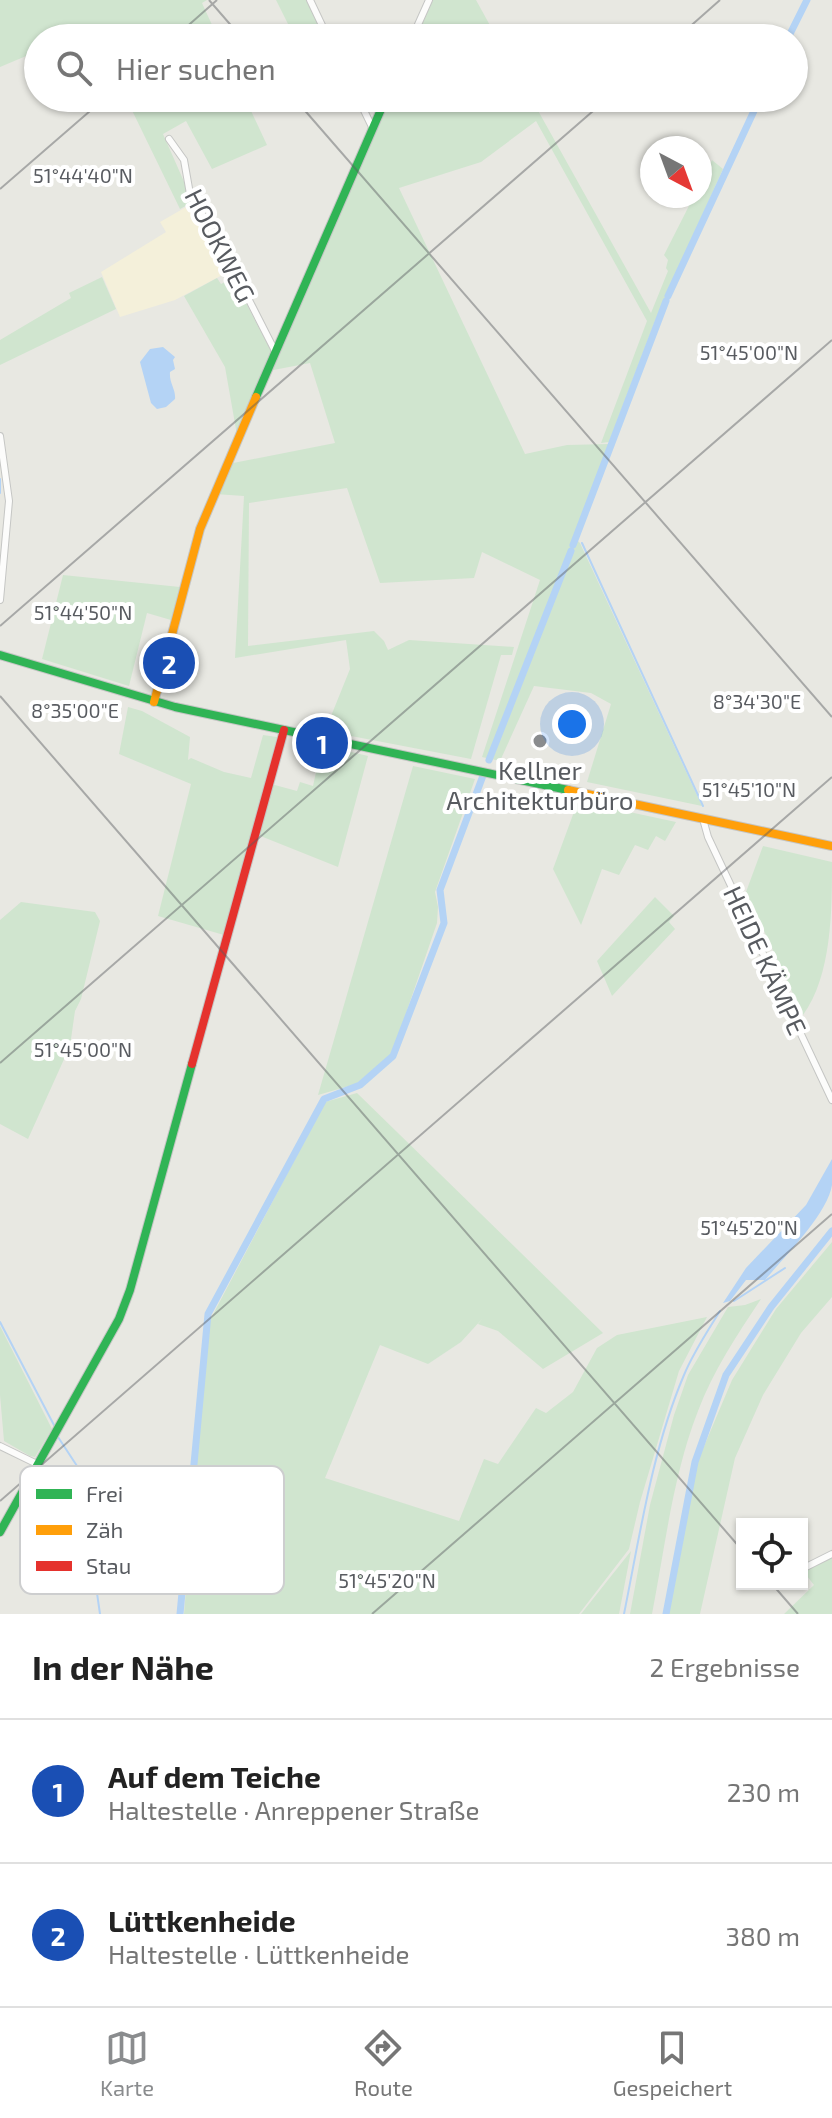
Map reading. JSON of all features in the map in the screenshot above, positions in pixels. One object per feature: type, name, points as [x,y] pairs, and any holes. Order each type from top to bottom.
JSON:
[{"type":"street","points":[[310,0],[321,24]]},
{"type":"street","points":[[418,24],[429,0]]},
{"type":"street","points":[[365,112],[373,129]]},
{"type":"street","points":[[154,702],[200,529],[380,112]]},
{"type":"street","name":"HOOKWEG","points":[[169,139],[184,160],[190,194],[224,251],[275,351]]},
{"type":"street","points":[[0,436],[9,501],[0,600]]},
{"type":"street","points":[[0,655],[154,702],[832,846]]},
{"type":"street","points":[[0,1446],[37,1464],[119,1319],[130,1290],[284,730]]},
{"type":"street","name":"HEIDE KÄMPE","points":[[703,819],[708,837],[832,1100]]},
{"type":"street","points":[[0,1532],[20,1495]]},
{"type":"street","points":[[808,1566],[832,1554]]},
{"type":"shaded area","points":[[193,203],[228,272],[175,300],[120,317],[101,272],[166,232],[160,222]]},
{"type":"green space","points":[[0,0],[207,0],[202,3],[212,24],[24,24],[24,57],[0,67]]},
{"type":"green space","points":[[276,0],[306,0],[318,24],[288,24]]},
{"type":"green space","points":[[433,0],[476,0],[489,24],[422,24]]},
{"type":"green space","points":[[133,112],[252,112],[267,145],[212,169],[186,121],[163,134],[193,202],[180,209]]},
{"type":"green space","points":[[384,112],[539,112],[651,313],[668,271],[668,260],[664,255],[688,208],[706,208],[655,321],[609,442],[601,443],[647,321],[536,121],[481,162],[399,188],[525,454],[567,445],[609,444],[574,537],[580,543],[702,806],[587,782],[611,704],[591,693],[534,686],[500,761],[482,757],[540,580],[482,552],[474,578],[380,583],[347,488],[249,503],[248,646],[374,631],[388,650],[409,640],[514,647],[512,655],[501,655],[471,759],[325,731],[350,669],[346,640],[235,658],[244,496],[215,494],[228,464],[335,443],[310,363],[263,372],[237,435],[225,367],[184,296],[217,278],[221,284],[233,278],[272,353],[278,357]]},
{"type":"green space","points":[[712,160],[723,169],[712,194]]},
{"type":"green space","points":[[102,277],[116,309],[0,365],[0,340],[71,298],[69,293]]},
{"type":"green space","points":[[63,575],[180,587],[171,620],[147,613],[129,686],[42,659]]},
{"type":"green space","points":[[128,707],[142,711],[190,737],[188,760],[191,758],[224,772],[251,778],[263,735],[277,737],[224,935],[158,916],[191,784],[119,754]]},
{"type":"green space","points":[[322,745],[368,756],[338,867],[258,835],[271,784],[297,791],[300,782],[313,786]]},
{"type":"green space","points":[[413,766],[475,779],[435,892],[437,923],[392,1054],[356,1084],[318,1095]]},
{"type":"green space","points":[[578,801],[676,822],[665,841],[656,836],[648,850],[635,845],[619,875],[602,869],[581,925],[553,869]]},
{"type":"green space","points":[[763,846],[832,862],[825,962],[813,999],[803,1015],[746,892]]},
{"type":"green space","points":[[655,897],[674,916],[669,922],[675,929],[612,996],[597,961]]},
{"type":"green space","points":[[21,902],[95,912],[100,921],[81,999],[75,1011],[70,1046],[28,1139],[0,1124],[0,920]]},
{"type":"green space","points":[[357,1093],[603,1333],[543,1369],[498,1331],[478,1324],[482,1319],[461,1342],[428,1364],[380,1345],[325,1478],[459,1521],[484,1459],[498,1464],[536,1408],[546,1413],[573,1392],[597,1348],[617,1335],[707,1317],[679,1371],[629,1549],[579,1614],[184,1614],[186,1594],[284,1594],[284,1466],[196,1466],[208,1324],[325,1102]]},
{"type":"green space","points":[[832,1242],[832,1297],[801,1333],[763,1395],[735,1458],[700,1614],[668,1614],[697,1463],[732,1380],[776,1309]]},
{"type":"green space","points":[[761,1299],[718,1367],[689,1435],[670,1511],[652,1614],[630,1614],[650,1505],[688,1375],[728,1307]]},
{"type":"green space","points":[[0,1326],[52,1429],[35,1457],[4,1441]]},
{"type":"green space","points":[[631,1551],[619,1614],[581,1614]]},
{"type":"green space","points":[[832,1557],[832,1614],[784,1614],[814,1585],[808,1577],[808,1569]]},
{"type":"water","points":[[163,347],[175,357],[175,369],[170,376],[175,399],[166,407],[157,409],[151,403],[140,362],[150,349]]},
{"type":"water","points":[[832,1159],[832,1185],[814,1222],[765,1280],[746,1280],[730,1301],[723,1303],[746,1268],[806,1205]]},
{"type":"waterway","points":[[795,24],[807,0]]},
{"type":"waterway","points":[[668,296],[753,112]]},
{"type":"waterway","points":[[573,545],[666,301]]},
{"type":"waterway","points":[[0,479],[0,493]]},
{"type":"waterway","points":[[582,543],[703,806]]},
{"type":"waterway","points":[[489,760],[571,551]]},
{"type":"waterway","points":[[194,1466],[208,1314],[324,1099],[360,1085],[393,1056],[444,923],[440,890],[484,773]]},
{"type":"waterway","points":[[666,1614],[695,1462],[726,1375],[771,1307],[832,1231]]},
{"type":"waterway","points":[[734,1301],[785,1268]]},
{"type":"waterway","points":[[624,1614],[663,1433],[688,1367],[720,1311]]},
{"type":"waterway","points":[[0,1322],[55,1427]]},
{"type":"waterway","points":[[58,1437],[77,1466]]},
{"type":"waterway","points":[[97,1594],[100,1614]]},
{"type":"waterway","points":[[180,1614],[182,1594]]},
{"type":"traffic: fast","points":[[256,397],[380,112]]},
{"type":"traffic: fast","points":[[0,655],[175,707],[568,790]]},
{"type":"traffic: fast","points":[[37,1466],[119,1319],[130,1290],[192,1064]]},
{"type":"traffic: fast","points":[[0,1532],[20,1496]]},
{"type":"traffic: slow","points":[[154,702],[200,529],[256,397]]},
{"type":"traffic: slow","points":[[568,790],[832,846]]},
{"type":"traffic: jam","points":[[192,1064],[284,730]]},
{"type":"place","name":"Lüttkenheide","points":[[169,663]]},
{"type":"place","name":"Kellner Architekturbüro","points":[[540,741]]},
{"type":"place","name":"Auf dem Teiche","points":[[322,743]]}]
